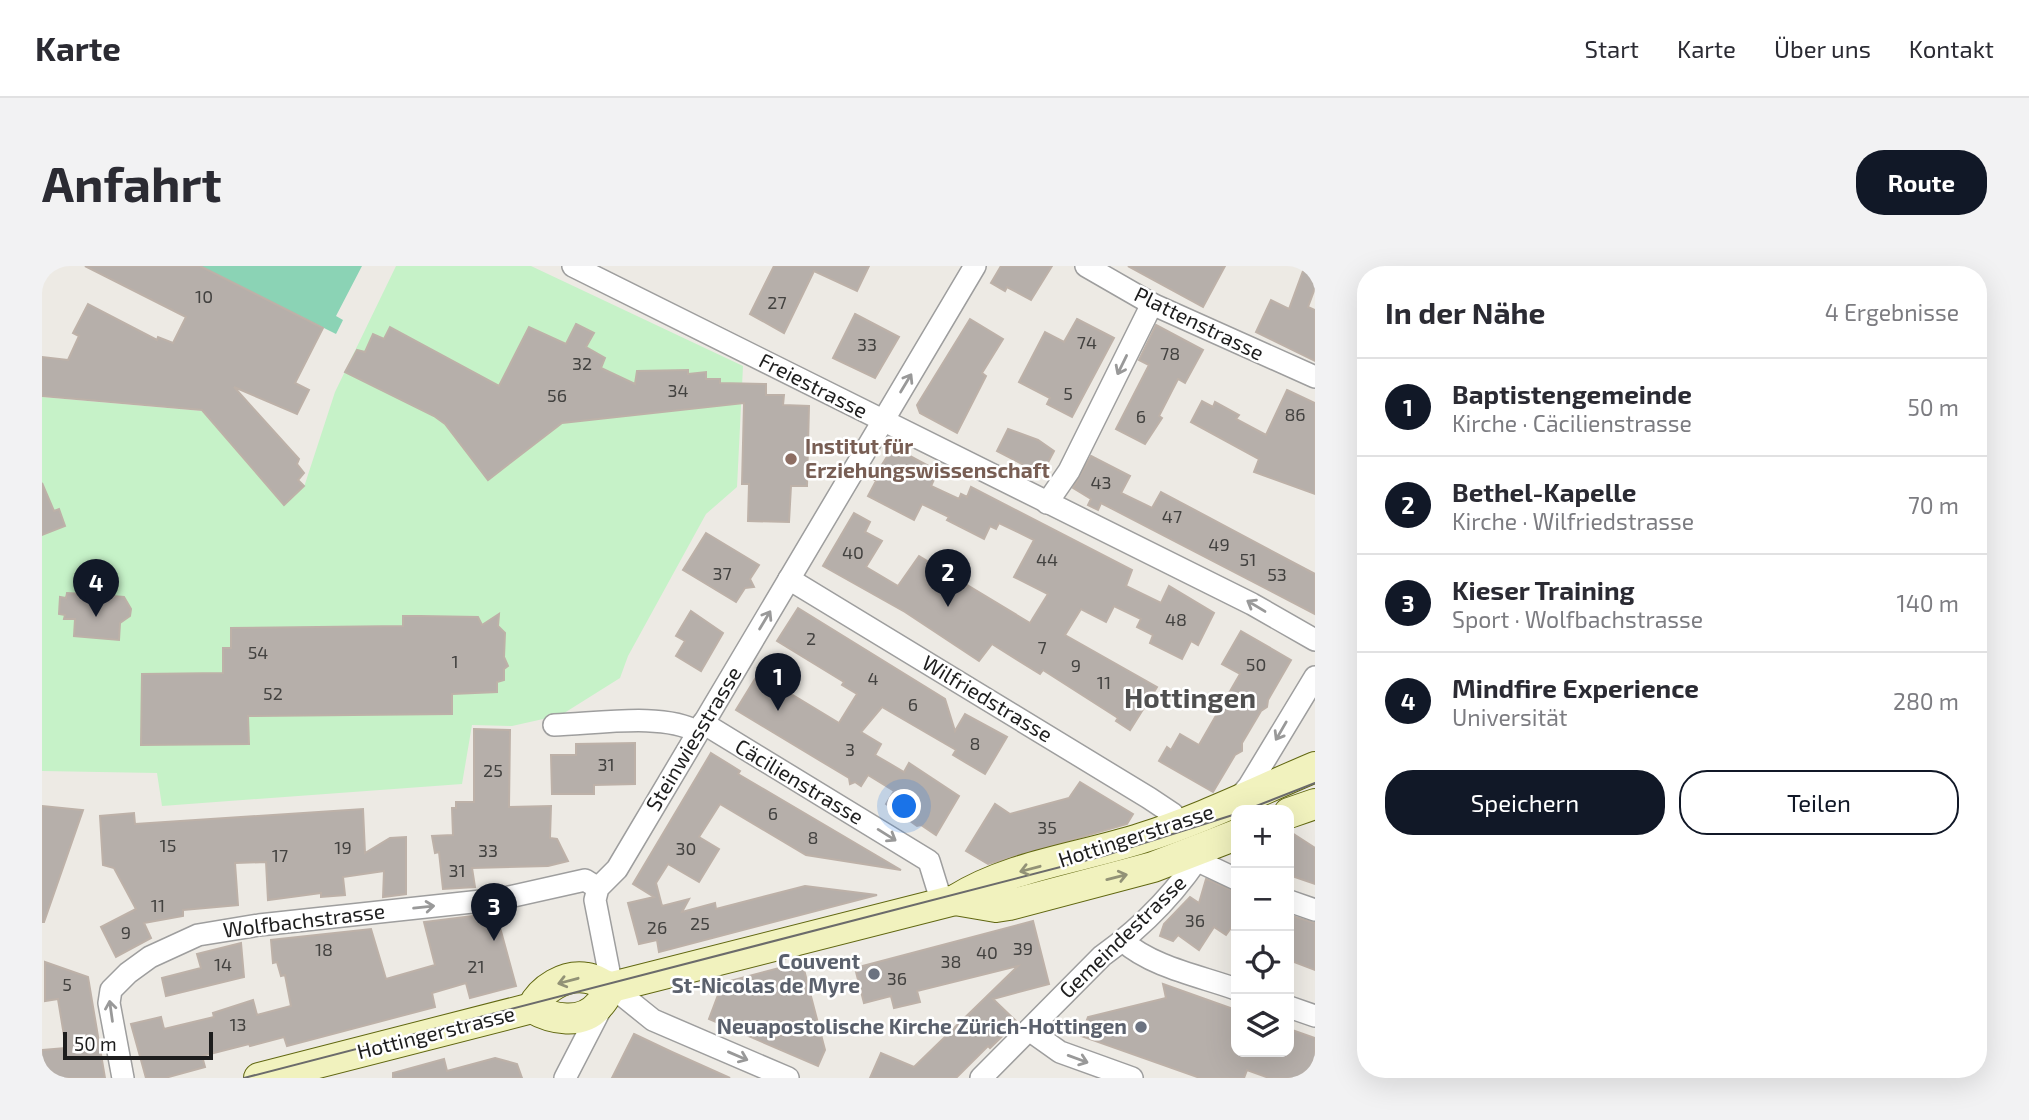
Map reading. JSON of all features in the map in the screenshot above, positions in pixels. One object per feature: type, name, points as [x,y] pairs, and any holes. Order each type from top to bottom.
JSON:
[{"type":"main road","name":"Hottingerstrasse","points":[[260,1078],[532,1009],[547,989],[569,978],[586,977],[601,986],[612,988],[949,901],[989,881],[1119,845],[1178,825],[1315,767]]},
{"type":"main road","points":[[1294,811],[1315,804]]},
{"type":"main road","name":"Hottingerstrasse","points":[[949,901],[996,907],[1009,905],[1201,855],[1231,838]]},
{"type":"main road","name":"Hottingerstrasse","points":[[532,1009],[553,1020],[579,1017],[597,1008],[612,988]]},
{"type":"street","name":"Freiestrasse","points":[[573,266],[1252,604],[1315,640]]},
{"type":"street","name":"Steinwiesstrasse","points":[[598,888],[617,869],[975,266]]},
{"type":"street","name":"Plattenstrasse","points":[[1086,266],[1152,304],[1315,377]]},
{"type":"street","points":[[1047,503],[1069,471],[1152,304]]},
{"type":"street","name":"Wilfriedstrasse","points":[[789,579],[1149,798],[1173,814],[1178,825]]},
{"type":"street","name":"Gemeindestrasse","points":[[981,1078],[1102,956],[1123,941],[1181,883],[1249,786],[1315,677]]},
{"type":"street","name":"Cäcilienstrasse","points":[[554,725],[664,721],[701,728],[929,861],[949,901]]},
{"type":"street","points":[[1201,855],[1231,876]]},
{"type":"street","name":"Wolfbachstrasse","points":[[122,1078],[109,1003],[111,990],[150,957],[183,940],[259,925],[500,899],[585,880],[598,888]]},
{"type":"street","points":[[565,1078],[612,988],[595,900],[598,888]]},
{"type":"street","points":[[1294,903],[1315,910]]},
{"type":"street","points":[[1123,941],[1133,950],[1153,959],[1231,987]]},
{"type":"street","points":[[612,988],[653,1020],[789,1078]]},
{"type":"street","points":[[1294,1009],[1315,1016]]},
{"type":"street","points":[[1029,1030],[1060,1052],[1132,1078]]},
{"type":"green space","points":[[200,266],[362,266],[336,316],[343,320],[336,334]]},
{"type":"green space","points":[[396,266],[531,266],[743,366],[737,487],[706,514],[628,656],[620,678],[561,715],[512,726],[472,725],[462,784],[162,806],[157,773],[42,771],[42,397],[202,411],[284,505],[304,487],[335,392]]},
{"type":"building","points":[[85,266],[200,266],[323,328],[295,383],[309,390],[297,414],[234,387],[299,459],[297,464],[304,473],[298,480],[304,486],[284,505],[202,410],[42,396],[42,357],[68,360],[79,336],[73,333],[88,304],[157,340],[158,337],[173,343],[186,317]]},
{"type":"building","points":[[774,266],[869,266],[857,291],[814,271],[784,333],[750,314]]},
{"type":"building","points":[[1001,266],[1052,266],[1031,300],[1007,287],[1005,291],[991,283]]},
{"type":"building","points":[[1128,266],[1225,266],[1203,307]]},
{"type":"building","points":[[1303,271],[1315,275],[1315,288],[1308,307],[1315,310],[1315,361],[1256,332],[1271,300],[1289,309]]},
{"type":"building","points":[[855,314],[899,337],[875,378],[833,358]]},
{"type":"building","points":[[970,319],[1003,339],[982,373],[986,376],[957,433],[920,413],[917,405]]},
{"type":"building","points":[[1077,319],[1114,338],[1072,417],[1047,404],[1050,398],[1019,382],[1045,332],[1064,342]]},
{"type":"building","points":[[576,324],[594,333],[586,347],[605,358],[601,368],[635,384],[637,371],[688,370],[688,374],[706,372],[706,379],[720,379],[720,383],[766,384],[766,395],[784,395],[783,405],[809,406],[807,486],[791,486],[789,522],[748,521],[749,484],[742,484],[744,403],[562,423],[488,480],[445,424],[345,372],[357,350],[365,352],[373,334],[384,339],[390,327],[499,386],[529,327],[566,344]]},
{"type":"building","points":[[1156,325],[1203,350],[1185,383],[1178,379],[1159,416],[1162,418],[1145,444],[1116,429],[1149,365],[1139,360]]},
{"type":"building","points":[[1287,390],[1315,403],[1315,494],[1254,472],[1259,459],[1191,422],[1202,401],[1213,407],[1215,402],[1239,415],[1236,419],[1266,435]]},
{"type":"building","points":[[1008,429],[1038,440],[1054,451],[1044,470],[1031,477],[1026,466],[997,451]]},
{"type":"building","points":[[893,447],[938,471],[931,486],[959,499],[961,494],[967,497],[971,487],[1132,570],[1126,586],[1161,603],[1169,586],[1214,613],[1198,645],[1191,641],[1182,659],[1150,643],[1153,635],[1137,627],[1141,619],[1114,606],[1106,622],[1081,609],[1065,635],[1157,687],[1130,730],[1116,721],[1118,718],[1043,670],[1040,674],[992,644],[979,661],[905,612],[823,566],[854,513],[870,522],[865,532],[882,541],[866,567],[898,586],[919,556],[1030,623],[1048,594],[1014,577],[1034,540],[999,523],[996,529],[990,526],[984,539],[922,504],[914,520],[868,496],[876,481],[873,479]]},
{"type":"building","points":[[1091,456],[1130,476],[1121,493],[1152,508],[1161,492],[1315,574],[1315,614],[1101,503],[1098,510],[1088,505],[1091,499],[1073,488]]},
{"type":"building","points":[[42,483],[54,511],[59,509],[65,526],[42,535]]},
{"type":"building","points":[[706,533],[759,565],[750,579],[754,587],[745,588],[736,602],[683,570]]},
{"type":"building","points":[[85,584],[101,586],[100,595],[124,597],[131,609],[130,616],[120,623],[119,640],[74,636],[75,619],[64,619],[65,615],[59,614],[60,597],[66,598],[67,593],[84,594]]},
{"type":"building","points":[[798,608],[945,699],[955,731],[965,714],[1007,737],[985,774],[953,755],[956,750],[882,707],[861,732],[881,744],[875,755],[904,772],[909,763],[959,796],[936,835],[921,825],[917,826],[886,804],[894,791],[868,775],[861,786],[855,782],[850,784],[849,778],[736,710],[758,674],[839,723],[857,694],[842,685],[844,682],[777,641]]},
{"type":"building","points":[[691,611],[723,633],[701,671],[676,656],[685,641],[676,636]]},
{"type":"building","points":[[499,614],[498,626],[505,633],[504,657],[508,666],[504,669],[504,680],[497,682],[497,692],[452,694],[452,714],[248,716],[249,744],[141,745],[142,674],[223,673],[223,648],[231,648],[231,628],[403,626],[403,616],[478,617],[482,625]]},
{"type":"building","points":[[1241,631],[1291,660],[1268,700],[1267,707],[1261,711],[1242,743],[1242,751],[1235,755],[1213,792],[1159,761],[1167,747],[1171,750],[1180,734],[1199,745],[1240,674],[1222,664]]},
{"type":"building","points":[[474,729],[510,730],[509,807],[551,806],[550,838],[557,839],[568,861],[548,866],[472,868],[475,887],[443,889],[439,852],[435,853],[432,836],[453,835],[452,808],[456,808],[456,802],[474,802]]},
{"type":"building","points":[[635,743],[635,784],[594,785],[594,794],[552,794],[551,755],[576,755],[576,744]]},
{"type":"building","points":[[711,753],[740,771],[738,774],[901,870],[806,855],[720,804],[699,837],[719,849],[699,882],[668,864],[656,883],[662,906],[689,899],[682,912],[715,903],[716,909],[805,886],[877,895],[659,952],[657,940],[639,944],[628,903],[654,897],[633,884]]},
{"type":"building","points":[[1080,782],[1133,814],[1127,824],[988,864],[966,851],[995,804],[1010,814],[1069,798]]},
{"type":"building","points":[[42,806],[83,810],[44,922],[42,922]]},
{"type":"building","points":[[363,809],[365,853],[390,838],[406,837],[406,894],[383,897],[384,871],[343,877],[345,895],[321,897],[321,893],[268,900],[266,862],[235,863],[238,905],[183,910],[183,916],[144,923],[151,938],[116,957],[101,927],[136,909],[114,868],[103,865],[100,816],[134,813],[135,824]]},
{"type":"building","points":[[1294,834],[1315,848],[1315,884],[1294,877]]},
{"type":"building","points":[[1206,879],[1231,890],[1231,928],[1226,935],[1214,927],[1199,950],[1178,935],[1173,941],[1160,936],[1164,924],[1190,897],[1199,903]]},
{"type":"building","points":[[496,913],[516,986],[470,998],[466,983],[432,993],[435,1007],[287,1046],[284,1037],[250,1046],[249,1044],[202,1056],[205,1067],[165,1078],[146,1078],[131,1024],[161,1017],[164,1029],[214,1017],[213,1013],[253,1000],[257,1015],[291,1006],[285,975],[281,976],[277,962],[273,963],[271,940],[371,929],[386,979],[435,965],[424,922]]},
{"type":"building","points":[[1294,917],[1315,923],[1315,970],[1294,962]]},
{"type":"building","points":[[1033,921],[1049,984],[993,999],[1017,1022],[956,1078],[870,1078],[881,1053],[914,1067],[1018,966],[917,991],[920,1002],[894,1008],[891,996],[864,1003],[855,968]]},
{"type":"building","points":[[241,943],[244,977],[166,996],[162,978],[201,968],[197,954]]},
{"type":"building","points":[[45,962],[88,977],[105,1078],[42,1078],[42,1050],[66,1048],[58,999],[45,1001]]},
{"type":"building","points":[[802,962],[825,1050],[818,1066],[709,1019],[718,995],[715,985]]},
{"type":"building","points":[[1163,984],[1231,1008],[1231,1057],[1294,1057],[1294,1031],[1315,1038],[1315,1078],[1269,1078],[1247,1070],[1244,1078],[1200,1078],[1081,1036],[1088,1017],[1166,998]]},
{"type":"building","points":[[634,1034],[672,1052],[730,1078],[612,1078]]},
{"type":"building","points":[[495,1058],[517,1064],[522,1078],[393,1078],[393,1073],[444,1059],[447,1071]]},
{"type":"tram line","points":[[1259,805],[1315,783]]},
{"type":"tram line","points":[[244,1078],[1103,856],[1231,816]]},
{"type":"place","name":"Institut für Erziehungswissenschaft","points":[[791,459]]},
{"type":"place","name":"Bethel-Kapelle","points":[[948,607]]},
{"type":"place","name":"Mindfire Experience","points":[[96,617]]},
{"type":"place","name":"Baptistengemeinde","points":[[778,711]]},
{"type":"place","name":"Kieser Training","points":[[494,941]]},
{"type":"place","name":"Couvent St-Nicolas de Myre","points":[[874,974]]},
{"type":"place","name":"Neuapostolische Kirche Zürich-Hottingen","points":[[1141,1027]]},
{"type":"district","name":"Hottingen","points":[[1190,698]]}]
